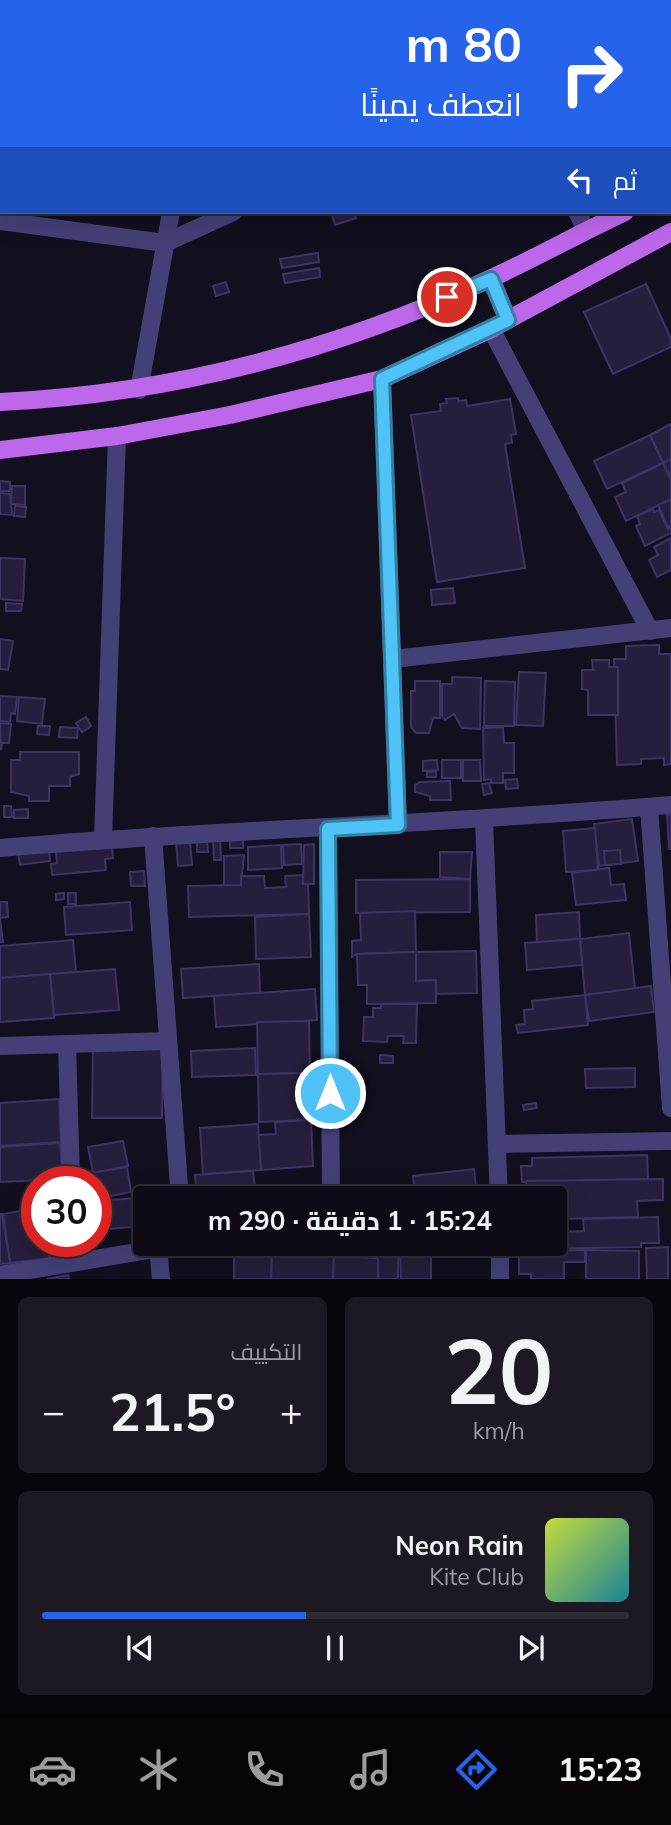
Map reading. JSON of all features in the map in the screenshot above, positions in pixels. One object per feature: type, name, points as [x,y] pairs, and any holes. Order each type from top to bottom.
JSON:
[{"type":"main road","points":[[0,402],[139,390],[247,366],[359,332],[491,279],[621,214]]},
{"type":"main road","points":[[0,450],[117,436],[230,415],[382,379],[491,329],[669,237]]},
{"type":"main road","points":[[491,279],[508,320]]},
{"type":"street","points":[[139,390],[171,214]]},
{"type":"street","points":[[0,221],[165,243],[229,214]]},
{"type":"street","points":[[578,214],[586,230]]},
{"type":"street","points":[[491,329],[650,631]]},
{"type":"street","points":[[382,379],[398,825]]},
{"type":"street","points":[[103,839],[117,436]]},
{"type":"street","points":[[393,659],[671,628]]},
{"type":"street","points":[[0,848],[153,836],[484,820],[671,805]]},
{"type":"street","points":[[649,807],[671,1108]]},
{"type":"street","points":[[484,820],[499,1186]]},
{"type":"street","points":[[328,829],[331,1186]]},
{"type":"street","points":[[153,836],[179,1186]]},
{"type":"street","points":[[0,1046],[168,1041]]},
{"type":"street","points":[[66,1044],[70,1166]]},
{"type":"street","points":[[499,1144],[671,1141]]},
{"type":"street","points":[[0,1275],[133,1251]]},
{"type":"street","points":[[159,1256],[161,1279]]},
{"type":"street","points":[[500,1256],[500,1279]]},
{"type":"street","points":[[74,1257],[74,1261]]},
{"type":"building","points":[[332,214],[355,214],[356,218],[335,225]]},
{"type":"building","points":[[318,253],[319,262],[282,268],[280,259]]},
{"type":"building","points":[[319,268],[320,277],[285,283],[283,274]]},
{"type":"building","points":[[226,282],[229,292],[216,296],[213,286]]},
{"type":"building","points":[[646,284],[671,339],[671,347],[613,374],[584,312]]},
{"type":"building","points":[[458,398],[458,401],[466,400],[467,406],[510,399],[516,434],[511,435],[512,443],[505,444],[525,568],[437,582],[411,415],[441,411],[440,404],[447,403],[446,399]]},
{"type":"building","points":[[671,424],[671,459],[663,463],[650,435]]},
{"type":"building","points":[[650,435],[663,463],[607,489],[594,461]]},
{"type":"building","points":[[671,459],[671,476],[670,476],[663,463]]},
{"type":"building","points":[[663,463],[671,480],[671,499],[626,521],[615,497],[626,492],[622,483]]},
{"type":"building","points":[[0,481],[10,482],[10,491],[0,491]]},
{"type":"building","points":[[12,486],[25,486],[25,505],[11,504]]},
{"type":"building","points":[[0,493],[10,494],[12,515],[0,514]]},
{"type":"building","points":[[671,500],[671,526],[668,527],[658,505]]},
{"type":"building","points":[[15,506],[26,507],[25,517],[14,516]]},
{"type":"building","points":[[653,509],[654,512],[659,510],[668,529],[671,527],[671,533],[645,546],[636,526],[640,524],[637,516]]},
{"type":"building","points":[[671,538],[671,570],[657,577],[649,560],[658,555],[654,547]]},
{"type":"building","points":[[0,558],[25,559],[23,601],[0,599]]},
{"type":"building","points":[[453,588],[455,603],[432,605],[431,590]]},
{"type":"building","points":[[6,603],[22,604],[21,611],[6,611]]},
{"type":"building","points":[[0,639],[13,641],[8,670],[0,669]]},
{"type":"building","points":[[659,645],[659,654],[671,654],[671,764],[664,765],[664,758],[641,759],[641,764],[617,765],[614,659],[626,659],[626,646]]},
{"type":"building","points":[[592,660],[609,660],[609,667],[618,667],[618,715],[588,715],[588,690],[582,689],[582,670],[593,670]]},
{"type":"building","points":[[519,672],[546,673],[543,726],[516,725]]},
{"type":"building","points":[[452,677],[481,678],[480,729],[462,728],[454,714],[445,720],[442,716],[442,684],[452,684]]},
{"type":"building","points":[[415,681],[440,681],[440,718],[433,718],[429,733],[416,733],[411,727],[411,691],[415,691]]},
{"type":"building","points":[[485,681],[515,682],[514,726],[484,726]]},
{"type":"building","points":[[0,696],[17,697],[15,714],[11,713],[10,722],[0,721]]},
{"type":"building","points":[[19,697],[45,699],[42,724],[17,721]]},
{"type":"building","points":[[86,717],[91,726],[82,732],[76,723]]},
{"type":"building","points":[[0,723],[11,724],[9,743],[2,743],[1,750]]},
{"type":"building","points":[[38,726],[50,726],[49,735],[37,734]]},
{"type":"building","points":[[60,727],[78,728],[77,738],[59,737]]},
{"type":"building","points":[[503,727],[504,743],[514,743],[514,773],[503,773],[503,783],[491,783],[491,779],[484,780],[483,728]]},
{"type":"building","points":[[20,752],[79,752],[79,774],[70,777],[70,786],[49,786],[49,801],[29,801],[29,796],[11,792],[11,760],[20,760]]},
{"type":"building","points":[[437,760],[438,770],[423,771],[423,761]]},
{"type":"building","points":[[442,760],[461,760],[461,778],[442,778]]},
{"type":"building","points":[[463,760],[480,760],[481,781],[463,781]]},
{"type":"building","points":[[436,771],[436,777],[427,777],[427,772]]},
{"type":"building","points":[[517,779],[518,788],[506,789],[505,780]]},
{"type":"building","points":[[450,781],[451,800],[430,800],[430,796],[415,792],[415,785],[420,782]]},
{"type":"building","points":[[489,783],[492,793],[484,795],[482,784]]},
{"type":"building","points":[[4,806],[11,806],[12,817],[4,817]]},
{"type":"building","points":[[28,809],[28,818],[14,818],[14,810]]},
{"type":"building","points":[[667,815],[671,815],[671,849],[669,849]]},
{"type":"building","points":[[632,819],[638,861],[599,866],[594,824]]},
{"type":"building","points":[[595,828],[598,870],[566,872],[563,831]]},
{"type":"building","points":[[197,839],[207,839],[208,852],[197,852]]},
{"type":"building","points":[[230,839],[243,840],[243,848],[230,848]]},
{"type":"building","points":[[190,840],[192,865],[178,866],[176,841]]},
{"type":"building","points":[[213,840],[220,840],[221,860],[214,860]]},
{"type":"building","points":[[301,844],[302,864],[284,865],[283,845]]},
{"type":"building","points":[[314,844],[314,884],[303,884],[304,845]]},
{"type":"building","points":[[281,845],[282,868],[248,870],[248,847]]},
{"type":"building","points":[[112,847],[113,858],[105,859],[106,870],[52,875],[51,864],[57,863],[56,852]]},
{"type":"building","points":[[620,850],[621,864],[605,865],[604,851]]},
{"type":"building","points":[[49,851],[50,861],[20,865],[18,854]]},
{"type":"building","points":[[440,852],[472,852],[470,879],[440,877]]},
{"type":"building","points":[[244,855],[241,885],[224,886],[224,856]]},
{"type":"building","points":[[609,868],[611,885],[624,884],[626,900],[576,905],[572,873]]},
{"type":"building","points":[[144,871],[145,886],[131,886],[130,872]]},
{"type":"building","points":[[303,875],[303,884],[308,884],[309,914],[189,917],[188,886],[241,885],[241,876],[264,876],[265,888],[286,887],[285,876]]},
{"type":"building","points":[[470,879],[470,912],[356,913],[356,880]]},
{"type":"building","points":[[64,893],[64,899],[56,900],[56,894]]},
{"type":"building","points":[[68,893],[76,893],[76,904],[68,904]]},
{"type":"building","points":[[0,902],[7,902],[8,917],[0,918]]},
{"type":"building","points":[[130,902],[132,930],[66,935],[64,907]]},
{"type":"building","points":[[415,911],[416,952],[357,954],[352,957],[352,941],[361,940],[360,913]]},
{"type":"building","points":[[579,912],[580,939],[537,942],[536,915]]},
{"type":"building","points":[[309,914],[311,957],[256,959],[255,917]]},
{"type":"building","points":[[0,918],[3,942],[0,942]]},
{"type":"building","points":[[629,933],[635,989],[585,995],[580,939]]},
{"type":"building","points":[[580,939],[582,965],[527,970],[525,943]]},
{"type":"building","points":[[73,940],[76,972],[0,978],[0,946]]},
{"type":"building","points":[[476,951],[477,993],[436,994],[436,980],[416,981],[416,952]]},
{"type":"building","points":[[416,952],[416,981],[436,980],[436,1003],[367,1004],[367,985],[358,985],[357,954]]},
{"type":"building","points":[[259,964],[260,993],[183,998],[181,969]]},
{"type":"building","points":[[115,969],[119,1010],[54,1015],[50,974]]},
{"type":"building","points":[[50,974],[54,1018],[0,1022],[0,978]]},
{"type":"building","points":[[651,986],[654,1012],[589,1021],[585,995]]},
{"type":"building","points":[[315,989],[317,1020],[216,1027],[214,996]]},
{"type":"building","points":[[585,995],[588,1025],[518,1033],[516,1025],[525,1024],[524,1010],[533,1009],[532,1001]]},
{"type":"building","points":[[381,1004],[417,1004],[416,1043],[403,1043],[404,1036],[388,1036],[387,1042],[363,1041],[364,1017],[373,1017],[373,1008],[381,1008]]},
{"type":"building","points":[[309,1021],[310,1073],[258,1074],[257,1022]]},
{"type":"building","points":[[93,1046],[163,1046],[162,1118],[92,1118]]},
{"type":"building","points":[[255,1048],[256,1075],[192,1077],[191,1051]]},
{"type":"building","points":[[380,1055],[393,1056],[393,1063],[380,1063]]},
{"type":"building","points":[[635,1068],[635,1087],[586,1088],[585,1069]]},
{"type":"building","points":[[310,1073],[311,1120],[259,1122],[258,1074]]},
{"type":"building","points":[[59,1099],[61,1142],[0,1146],[0,1103]]},
{"type":"building","points":[[536,1103],[537,1108],[524,1110],[523,1105]]},
{"type":"building","points":[[311,1120],[313,1166],[261,1170],[258,1135],[276,1134],[275,1122]]},
{"type":"building","points":[[258,1124],[261,1170],[203,1174],[200,1128]]},
{"type":"building","points":[[123,1141],[128,1166],[112,1169],[112,1166],[92,1166],[88,1147]]},
{"type":"building","points":[[60,1143],[62,1166],[21,1166],[21,1181],[0,1182],[0,1147]]},
{"type":"building","points":[[647,1155],[648,1179],[522,1182],[521,1166],[532,1166],[532,1158]]},
{"type":"building","points":[[127,1167],[131,1192],[112,1196],[112,1170]]},
{"type":"building","points":[[474,1169],[476,1186],[414,1186],[413,1176]]},
{"type":"building","points":[[253,1171],[255,1186],[196,1186],[195,1175]]},
{"type":"building","points":[[663,1179],[663,1200],[637,1201],[638,1217],[567,1219],[567,1186],[526,1186],[526,1181]]},
{"type":"building","points":[[133,1198],[133,1227],[112,1229],[112,1200]]},
{"type":"building","points":[[21,1211],[21,1257],[50,1258],[10,1263],[3,1214]]},
{"type":"building","points":[[2,1214],[10,1263],[0,1264]]},
{"type":"building","points":[[658,1217],[659,1243],[641,1243],[641,1247],[567,1248],[567,1232],[584,1231],[583,1219]]},
{"type":"building","points":[[668,1247],[668,1279],[647,1279],[646,1248]]},
{"type":"building","points":[[567,1250],[585,1250],[585,1262],[564,1262],[564,1279],[531,1279],[531,1274],[519,1274],[519,1256],[567,1256]]},
{"type":"building","points":[[586,1250],[639,1251],[639,1279],[586,1279]]},
{"type":"building","points":[[234,1256],[272,1256],[271,1279],[234,1279]]},
{"type":"building","points":[[272,1256],[334,1256],[333,1279],[271,1279]]},
{"type":"building","points":[[334,1256],[378,1258],[378,1279],[333,1279]]},
{"type":"building","points":[[377,1256],[398,1256],[398,1279],[377,1279]]},
{"type":"building","points":[[400,1256],[431,1256],[431,1279],[401,1279]]},
{"type":"building","points":[[68,1275],[69,1279],[47,1279]]},
{"type":"route","points":[[330,1093],[328,829],[398,825],[382,379],[508,320],[491,279],[447,297]]}]
